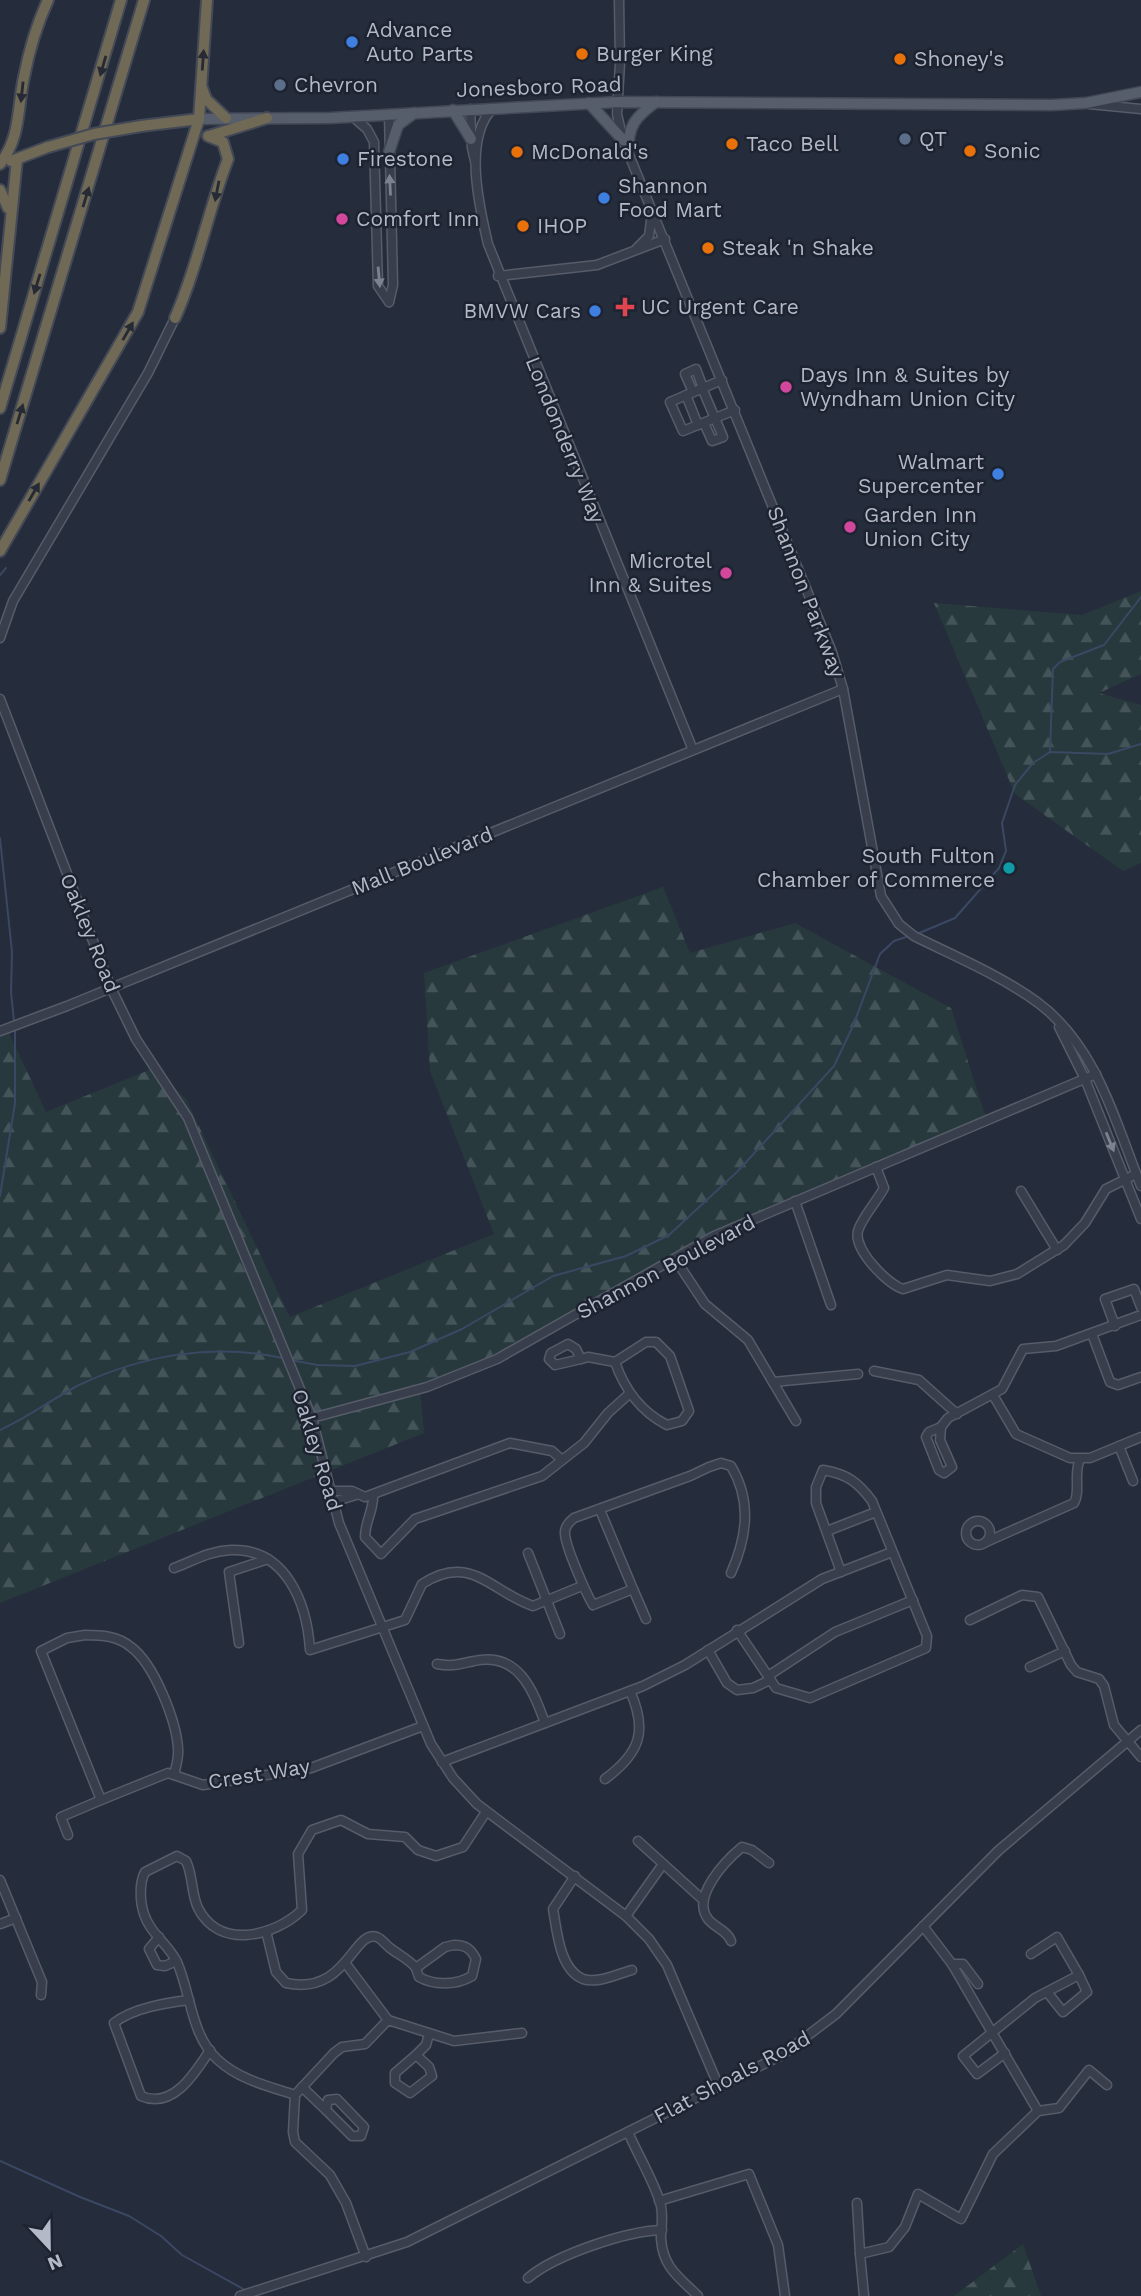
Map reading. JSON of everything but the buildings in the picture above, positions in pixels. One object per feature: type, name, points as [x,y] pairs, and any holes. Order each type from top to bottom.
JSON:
[{"type":"highway","points":[[0,165],[18,128],[29,56],[48,0]]},
{"type":"highway","points":[[0,408],[121,0]]},
{"type":"highway","points":[[0,480],[144,0]]},
{"type":"highway","points":[[0,551],[138,312],[199,119],[207,0]]},
{"type":"highway","points":[[201,85],[206,99],[226,118]]},
{"type":"highway","points":[[190,149],[195,142],[208,136],[267,118]]},
{"type":"highway","name":"Jonesboro Road","points":[[0,165],[94,134],[199,119]]},
{"type":"highway","points":[[18,128],[29,154]]},
{"type":"highway","points":[[175,318],[193,277],[220,176],[228,159],[223,142],[208,136]]},
{"type":"highway","points":[[0,328],[9,215],[17,159]]},
{"type":"highway","points":[[0,190],[9,215]]},
{"type":"main road","name":"Jonesboro Road","points":[[199,119],[352,116],[618,102],[1086,103],[1141,92]]},
{"type":"main road","points":[[589,103],[623,140]]},
{"type":"main road","points":[[628,152],[631,125],[636,117],[656,103]]},
{"type":"main road","points":[[453,110],[471,139]]},
{"type":"main road","points":[[389,152],[397,125],[415,113]]},
{"type":"street","name":"Shannon Parkway","points":[[619,0],[618,121],[623,140],[813,602],[843,689],[876,880],[888,909],[914,936],[1017,989],[1053,1015],[1078,1044],[1096,1074],[1141,1186]]},
{"type":"street","name":"Jonesboro Road","points":[[1086,103],[1141,109]]},
{"type":"street","name":"Londonderry Way","points":[[470,108],[480,211],[498,275],[693,750]]},
{"type":"street","name":"Londonderry Way","points":[[476,162],[480,122],[493,108]]},
{"type":"street","points":[[352,116],[367,129],[374,142],[378,286],[389,302],[393,285],[389,114]]},
{"type":"street","points":[[625,255],[649,236],[653,210]]},
{"type":"street","points":[[498,275],[597,265],[665,239]]},
{"type":"street","points":[[0,638],[13,601],[148,373],[175,318]]},
{"type":"street","points":[[696,369],[723,437],[712,441],[701,424],[689,394],[685,374],[696,369]]},
{"type":"street","points":[[722,380],[670,402],[683,431],[735,410]]},
{"type":"street","name":"Mall Boulevard","points":[[0,1031],[843,689]]},
{"type":"street","name":"Oakley Road","points":[[0,699],[111,988],[136,1039],[188,1118],[312,1418],[333,1502],[423,1726],[442,1762],[464,1792],[486,1812],[626,1916],[649,1939],[667,1965],[719,2087]]},
{"type":"street","name":"Shannon Parkway","points":[[1053,1015],[1085,1079],[1141,1219]]},
{"type":"street","name":"Shannon Boulevard","points":[[312,1418],[427,1387],[497,1359],[722,1232],[1096,1074]]},
{"type":"street","points":[[876,1167],[884,1188],[859,1228],[858,1239],[884,1280],[891,1286],[912,1287],[947,1275],[990,1281],[1003,1279],[1057,1250],[1085,1223],[1106,1189],[1136,1174]]},
{"type":"street","points":[[1021,1191],[1057,1250]]},
{"type":"street","points":[[795,1201],[831,1305]]},
{"type":"street","points":[[675,1259],[705,1304],[748,1340],[796,1421]]},
{"type":"street","points":[[1115,1326],[1105,1299],[1134,1289],[1141,1307]]},
{"type":"street","points":[[941,1427],[940,1440],[952,1467],[944,1474],[939,1470],[926,1437],[929,1432],[993,1395],[1008,1381],[1017,1356],[1023,1349],[1056,1346],[1141,1315]]},
{"type":"street","points":[[1092,1334],[1110,1382],[1118,1385],[1141,1377]]},
{"type":"street","points":[[581,1359],[588,1357],[615,1362],[633,1348],[656,1342],[670,1356],[689,1411],[682,1421],[667,1424],[629,1394],[615,1362]]},
{"type":"street","points":[[874,1371],[919,1380],[957,1414]]},
{"type":"street","points":[[773,1382],[858,1374]]},
{"type":"street","points":[[331,1491],[352,1491],[365,1496],[374,1508],[365,1537],[381,1554],[415,1519],[542,1476],[584,1443],[608,1413],[629,1394]]},
{"type":"street","points":[[993,1395],[1016,1434],[1080,1460],[1141,1437]]},
{"type":"street","points":[[333,1502],[365,1496],[510,1443],[552,1451],[561,1459]]},
{"type":"street","points":[[1119,1446],[1133,1481]]},
{"type":"street","points":[[986,1542],[1074,1503],[1077,1496],[1075,1474],[1080,1460]]},
{"type":"street","points":[[633,1589],[593,1605],[582,1586],[564,1534],[567,1525],[574,1518],[721,1463],[731,1466],[741,1482],[746,1525],[740,1554],[731,1573]]},
{"type":"street","points":[[737,1630],[776,1688],[810,1698],[926,1648],[927,1636],[914,1600],[876,1512],[860,1484],[845,1474],[823,1470],[814,1496],[841,1572]]},
{"type":"street","points":[[600,1510],[646,1619]]},
{"type":"street","points":[[827,1531],[876,1512]]},
{"type":"street","points":[[174,1568],[194,1558],[222,1551],[250,1552],[268,1559],[282,1571],[298,1594],[307,1621],[310,1650],[405,1620],[422,1584],[447,1573],[466,1573],[485,1578],[533,1606],[582,1586]]},
{"type":"street","points":[[442,1762],[630,1691],[685,1665],[822,1579],[892,1552]]},
{"type":"street","points":[[528,1553],[560,1634]]},
{"type":"street","points":[[239,1643],[229,1572],[268,1559]]},
{"type":"street","points":[[970,1620],[1022,1595],[1032,1594],[1041,1601],[1077,1672],[1099,1679],[1104,1686],[1114,1725],[1141,1757]]},
{"type":"street","points":[[708,1650],[727,1683],[737,1690],[753,1688],[835,1633],[914,1600]]},
{"type":"street","points":[[68,1835],[61,1817],[168,1773],[174,1775],[178,1757],[176,1738],[162,1693],[138,1652],[114,1637],[85,1635],[67,1638],[41,1651],[101,1800]]},
{"type":"street","points":[[1030,1667],[1065,1651]]},
{"type":"street","points":[[437,1664],[454,1668],[492,1659],[512,1666],[531,1687],[545,1723]]},
{"type":"street","points":[[605,1779],[629,1760],[641,1728],[640,1714],[630,1691]]},
{"type":"street","name":"Crest Way","points":[[174,1775],[203,1785],[311,1768],[423,1726]]},
{"type":"street","name":"Flat Shoals Road","points":[[240,2296],[366,2257],[433,2230],[782,2055],[815,2033],[999,1850],[1141,1730]]},
{"type":"street","points":[[295,2095],[247,2080],[218,2060],[203,2042],[176,1961],[144,1913],[142,1876],[150,1868],[177,1857],[186,1860],[197,1905],[213,1926],[237,1937],[265,1931],[295,1917],[302,1910],[298,1854],[312,1830],[341,1820],[368,1834],[405,1837],[418,1850],[436,1856],[463,1847],[486,1812]]},
{"type":"street","points":[[638,1841],[702,1899]]},
{"type":"street","points":[[731,1941],[725,1932],[708,1919],[702,1908],[702,1899],[726,1859],[742,1846],[769,1863]]},
{"type":"street","points":[[626,1916],[663,1864]]},
{"type":"street","points":[[575,1876],[553,1909],[560,1947],[571,1969],[583,1979],[598,1980],[632,1970]]},
{"type":"street","points":[[0,1880],[42,1982],[41,1996]]},
{"type":"street","points":[[0,1924],[16,1918]]},
{"type":"street","points":[[923,1926],[952,1964],[1038,2111]]},
{"type":"street","points":[[265,1931],[276,1972],[286,1983],[305,1985],[323,1981],[345,1964],[361,1941],[379,1937],[416,1968],[419,1977],[427,1982],[464,1981],[472,1976],[476,1959],[464,1945],[454,1945],[445,1947],[416,1968]]},
{"type":"street","points":[[159,1937],[149,1949],[158,1965],[165,1966],[176,1961]]},
{"type":"street","points":[[1031,1954],[1057,1937],[1087,1992],[1063,2012],[1047,1992]]},
{"type":"street","points":[[345,1964],[388,2020],[454,2041],[522,2033]]},
{"type":"street","points":[[952,1964],[962,1964],[978,1984]]},
{"type":"street","points":[[1005,2053],[977,2074],[963,2056],[1047,1992],[1079,1975]]},
{"type":"street","points":[[189,2000],[157,2006],[122,2017],[114,2023],[141,2096],[149,2100],[169,2097],[192,2078],[210,2050]]},
{"type":"street","points":[[366,2257],[346,2203],[330,2175],[295,2142],[292,2112],[295,2095],[342,2047],[365,2044],[388,2020]]},
{"type":"street","points":[[416,2055],[429,2067],[432,2076],[410,2093],[395,2083],[395,2074],[426,2045],[429,2034]]},
{"type":"street","points":[[860,2254],[889,2247],[905,2227],[918,2194],[961,2219],[993,2154],[1038,2111],[1059,2108],[1089,2070],[1107,2085]]},
{"type":"street","points":[[302,2087],[352,2136],[361,2136],[364,2127],[337,2099],[328,2100],[326,2110]]},
{"type":"street","points":[[628,2132],[659,2201],[664,2260],[670,2270],[696,2295]]},
{"type":"street","points":[[659,2201],[749,2174],[778,2245],[785,2296]]},
{"type":"street","points":[[857,2203],[864,2296]]},
{"type":"street","points":[[528,2278],[543,2266],[607,2243],[648,2230],[662,2230]]},
{"type":"green space","points":[[1141,591],[1141,674],[1099,693],[1141,705],[1141,863],[1123,871],[1015,794],[934,603],[1082,615]]},
{"type":"green space","points":[[663,887],[690,953],[795,923],[951,1008],[985,1115],[667,1258],[540,1332],[420,1390],[424,1433],[0,1603],[0,1037],[9,1033],[46,1112],[154,1068],[186,1099],[290,1317],[494,1234],[430,1071],[424,973]]},
{"type":"green space","points":[[1023,2244],[1041,2296],[954,2296]]},
{"type":"waterway","points":[[0,575],[6,568]]},
{"type":"waterway","points":[[1050,751],[1053,669],[1060,662],[1104,645],[1141,597]]},
{"type":"waterway","points":[[917,934],[955,918],[999,868],[1006,851],[1002,823],[1015,785],[1033,763],[1050,752],[1108,754],[1141,744]]},
{"type":"waterway","points":[[0,838],[12,952],[11,992],[14,1021]]},
{"type":"waterway","points":[[291,1360],[317,1365],[355,1366],[410,1352],[462,1329],[553,1276],[626,1256],[669,1235],[738,1171],[834,1066],[853,1026],[880,954],[894,941],[909,936]]},
{"type":"waterway","points":[[0,1196],[15,1103],[15,1030]]},
{"type":"waterway","points":[[0,1430],[79,1385],[153,1359],[204,1352],[282,1358]]},
{"type":"waterway","points":[[0,2161],[129,2216],[161,2236],[182,2255],[245,2290]]},
{"type":"place","name":"Advance Auto Parts","points":[[352,42]]},
{"type":"place","name":"Burger King","points":[[582,54]]},
{"type":"place","name":"Shoney's","points":[[900,59]]},
{"type":"place","name":"Chevron","points":[[280,85]]},
{"type":"place","name":"QT","points":[[905,139]]},
{"type":"place","name":"Taco Bell","points":[[732,144]]},
{"type":"place","name":"Sonic","points":[[970,151]]},
{"type":"place","name":"McDonald's","points":[[517,152]]},
{"type":"place","name":"Firestone","points":[[343,159]]},
{"type":"place","name":"Shannon Food Mart","points":[[604,198]]},
{"type":"place","name":"Comfort Inn","points":[[342,219]]},
{"type":"place","name":"IHOP","points":[[523,226]]},
{"type":"place","name":"Steak 'n Shake","points":[[708,248]]},
{"type":"place","name":"UC Urgent Care","points":[[625,307]]},
{"type":"place","name":"BMVW Cars","points":[[595,311]]},
{"type":"place","name":"Days Inn & Suites by Wyndham Union City","points":[[786,387]]},
{"type":"place","name":"Walmart Supercenter","points":[[998,474]]},
{"type":"place","name":"Garden Inn Union City","points":[[850,527]]},
{"type":"place","name":"Microtel Inn & Suites","points":[[726,573]]},
{"type":"place","name":"South Fulton Chamber of Commerce","points":[[1009,868]]}]
